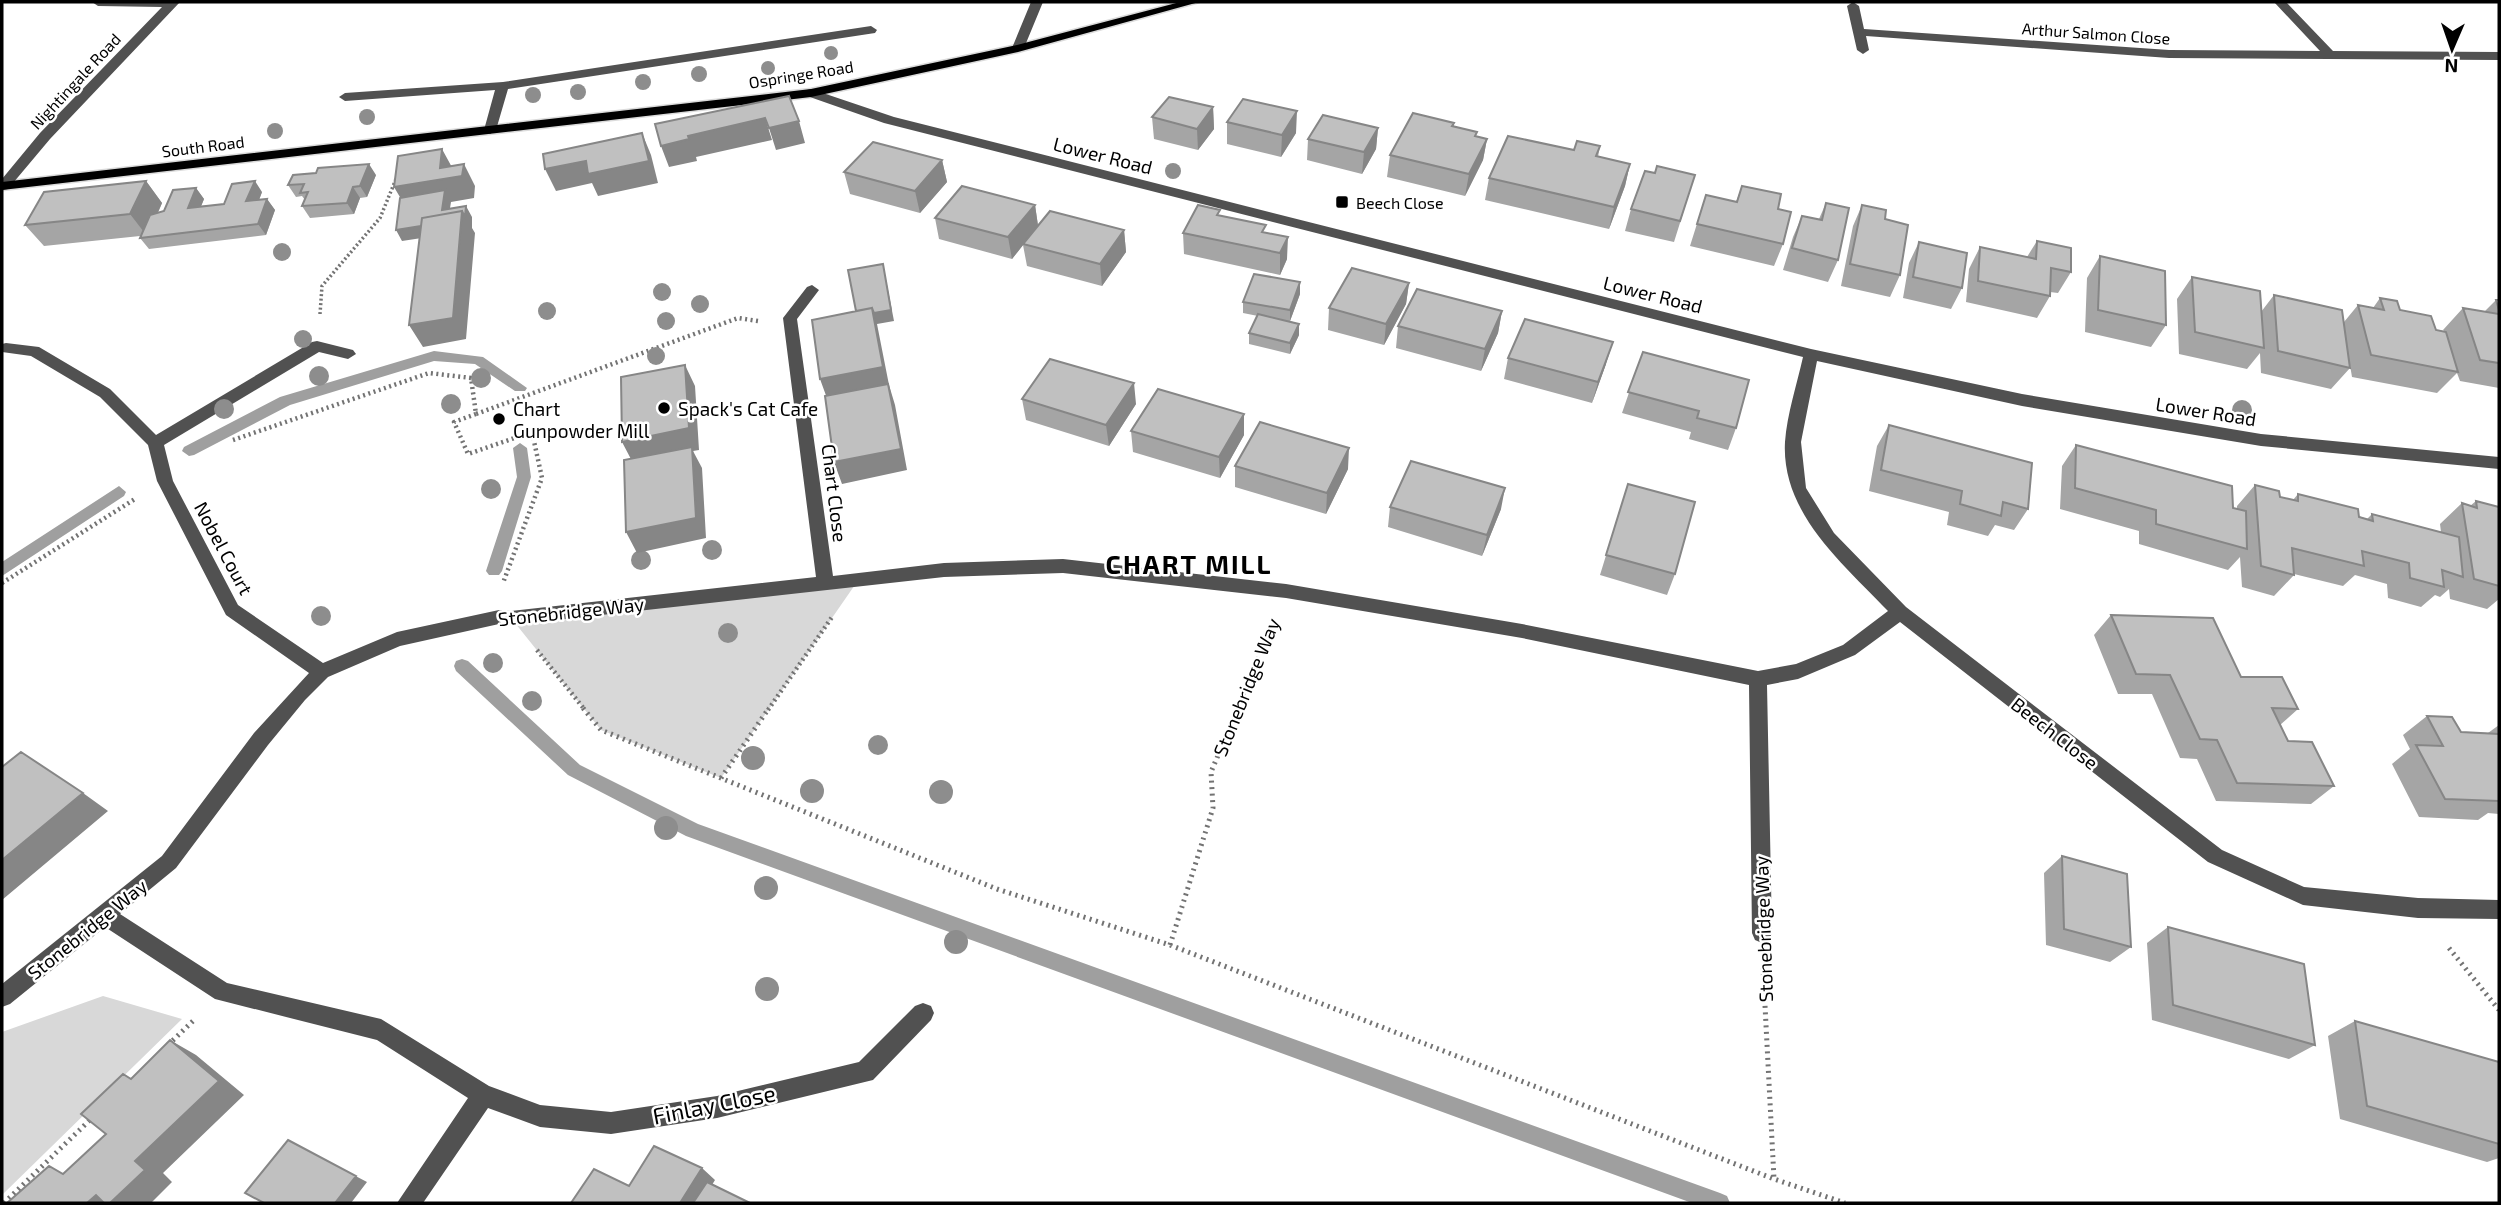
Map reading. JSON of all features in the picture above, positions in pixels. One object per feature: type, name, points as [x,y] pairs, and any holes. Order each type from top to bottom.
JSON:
[{"type":"main road","name":"Ospringe Road","points":[[407,141],[811,93],[1018,48],[1193,2]]},
{"type":"main road","name":"South Road","points":[[3,186],[407,141]]},
{"type":"street","points":[[98,2],[173,3]]},
{"type":"street","points":[[1018,48],[1037,2]]},
{"type":"street","points":[[2280,2],[2330,56]]},
{"type":"street","name":"Nightingale Road","points":[[3,186],[53,128],[173,3]]},
{"type":"street","points":[[1853,6],[1863,50]]},
{"type":"street","points":[[345,97],[503,86],[871,30]]},
{"type":"street","name":"Arthur Salmon Close","points":[[1859,32],[2169,54],[2499,56]]},
{"type":"street","points":[[490,130],[503,86]]},
{"type":"street","name":"Lower Road","points":[[811,93],[889,120],[1811,354],[2022,400],[2261,440],[2499,463]]},
{"type":"street","points":[[790,318],[812,290]]},
{"type":"street","name":"Chart Close","points":[[790,318],[825,583]]},
{"type":"street","points":[[6,348],[34,351],[105,393],[155,443],[317,346],[348,354]]},
{"type":"street","name":"Beech Close","points":[[1811,354],[1793,442],[1798,488],[1828,538],[1900,612],[2215,856],[2303,896],[2418,908],[2499,910]]},
{"type":"street","name":"Nobel Court","points":[[155,443],[165,481],[232,610],[322,672]]},
{"type":"street","name":"Stonebridge Way","points":[[2,997],[106,916],[169,862],[261,738],[322,672],[397,639],[505,617],[944,570],[1063,566],[1286,591],[1522,631],[1758,679],[1798,671],[1849,650],[1900,612]]},
{"type":"street","name":"Stonebridge Way","points":[[1758,679],[1762,933]]},
{"type":"street","name":"Finlay Close","points":[[106,916],[223,992],[381,1030],[483,1095],[540,1116],[611,1123],[717,1107],[865,1072],[922,1013]]},
{"type":"street","points":[[410,1203],[483,1095]]},
{"type":"path","points":[[317,346],[322,286],[380,218],[400,169],[407,141]]},
{"type":"path","points":[[790,318],[762,321],[738,318],[454,422],[468,454],[532,432],[542,478],[499,594],[505,617],[601,730],[997,889],[1170,945],[1773,1179],[1846,1203]]},
{"type":"path","points":[[226,442],[429,373],[471,378],[476,414]]},
{"type":"path","points":[[2,583],[165,481]]},
{"type":"path","points":[[721,778],[859,579]]},
{"type":"path","name":"Stonebridge Way","points":[[1170,945],[1213,808],[1211,772],[1286,591]]},
{"type":"path","points":[[2418,908],[2499,1010]]},
{"type":"path","name":"Stonebridge Way","points":[[1762,933],[1773,1179]]},
{"type":"path","points":[[163,1050],[223,992]]},
{"type":"path","points":[[4,1203],[103,1107]]},
{"type":"shaded area","points":[[859,579],[721,778],[601,730],[511,618]]},
{"type":"shaded area","points":[[103,996],[182,1019],[2,1195],[2,1032]]},
{"type":"building","points":[[789,96],[799,121],[769,128],[765,118],[688,136],[689,139],[661,146],[655,124]]},
{"type":"building","points":[[1169,97],[1213,107],[1197,129],[1152,117]]},
{"type":"building","points":[[1243,99],[1297,111],[1282,135],[1227,122]]},
{"type":"building","points":[[1413,113],[1454,123],[1452,126],[1477,132],[1475,136],[1487,139],[1469,174],[1390,155]]},
{"type":"building","points":[[1323,115],[1378,128],[1364,152],[1308,139]]},
{"type":"building","points":[[642,133],[649,161],[588,174],[586,161],[545,169],[543,154]]},
{"type":"building","points":[[1508,136],[1574,150],[1577,141],[1600,146],[1596,156],[1630,164],[1614,207],[1489,178]]},
{"type":"building","points":[[873,142],[942,160],[915,191],[844,172]]},
{"type":"building","points":[[442,149],[440,168],[464,164],[462,176],[394,187],[398,156]]},
{"type":"building","points":[[369,164],[360,186],[353,187],[347,203],[302,206],[308,192],[300,193],[304,184],[288,185],[293,175],[316,173],[318,168]]},
{"type":"building","points":[[1657,166],[1695,175],[1680,221],[1631,209],[1645,171],[1655,173]]},
{"type":"building","points":[[146,181],[130,214],[25,225],[44,192]]},
{"type":"building","points":[[255,181],[246,201],[267,199],[258,224],[140,238],[150,215],[164,211],[173,190],[196,188],[188,208],[224,204],[232,184]]},
{"type":"building","points":[[962,186],[1035,205],[1008,237],[935,218]]},
{"type":"building","points":[[1742,186],[1781,194],[1778,209],[1791,212],[1783,244],[1697,224],[1706,195],[1737,202]]},
{"type":"building","points":[[445,190],[442,210],[466,206],[465,217],[462,211],[422,218],[421,226],[396,230],[400,198]]},
{"type":"building","points":[[1826,203],[1849,208],[1838,260],[1792,248],[1802,216],[1822,220]]},
{"type":"building","points":[[1198,205],[1220,210],[1217,215],[1266,225],[1262,232],[1288,237],[1280,253],[1183,233]]},
{"type":"building","points":[[1862,205],[1886,210],[1885,219],[1908,225],[1900,275],[1850,264]]},
{"type":"building","points":[[462,211],[453,318],[409,325],[422,218]]},
{"type":"building","points":[[1050,211],[1124,230],[1100,264],[1023,244]]},
{"type":"building","points":[[2037,241],[2071,248],[2071,272],[2051,268],[2050,296],[1978,281],[1980,247],[2036,259]]},
{"type":"building","points":[[1919,242],[1967,253],[1962,288],[1913,277]]},
{"type":"building","points":[[2100,256],[2165,271],[2166,325],[2098,310]]},
{"type":"building","points":[[883,264],[891,310],[874,313],[872,308],[856,311],[848,270]]},
{"type":"building","points":[[1352,268],[1409,283],[1386,324],[1329,308]]},
{"type":"building","points":[[1254,274],[1300,282],[1290,310],[1243,302]]},
{"type":"building","points":[[2192,277],[2260,291],[2264,348],[2195,332]]},
{"type":"building","points":[[1417,289],[1502,311],[1485,349],[1398,326]]},
{"type":"building","points":[[2274,295],[2342,310],[2350,368],[2278,351]]},
{"type":"building","points":[[2380,298],[2397,301],[2400,310],[2431,316],[2436,330],[2446,332],[2458,372],[2371,355],[2358,305],[2384,310]]},
{"type":"building","points":[[872,308],[883,367],[820,379],[812,320]]},
{"type":"building","points":[[2463,308],[2499,314],[2499,363],[2480,360]]},
{"type":"building","points":[[1258,314],[1299,324],[1290,343],[1249,333]]},
{"type":"building","points":[[1525,319],[1613,342],[1598,382],[1508,358]]},
{"type":"building","points":[[1643,352],[1749,380],[1736,428],[1697,418],[1699,411],[1628,392]]},
{"type":"building","points":[[1050,359],[1134,383],[1106,425],[1022,399]]},
{"type":"building","points":[[685,365],[689,428],[622,442],[621,377]]},
{"type":"building","points":[[888,384],[901,449],[834,462],[825,396]]},
{"type":"building","points":[[1158,389],[1244,414],[1219,457],[1131,431]]},
{"type":"building","points":[[1260,422],[1349,448],[1327,493],[1235,466]]},
{"type":"building","points":[[1889,425],[2032,463],[2028,509],[2003,502],[2001,516],[1960,504],[1962,491],[1881,470]]},
{"type":"building","points":[[2076,445],[2232,486],[2233,508],[2246,511],[2247,549],[2156,524],[2156,510],[2075,488]]},
{"type":"building","points":[[692,447],[696,518],[626,532],[624,460]]},
{"type":"building","points":[[1411,461],[1505,488],[1487,535],[1390,507]]},
{"type":"building","points":[[1628,484],[1695,502],[1675,574],[1606,555]]},
{"type":"building","points":[[2255,485],[2279,491],[2280,497],[2298,501],[2298,494],[2358,509],[2359,517],[2373,521],[2372,514],[2459,537],[2463,577],[2442,570],[2444,587],[2410,578],[2409,563],[2362,551],[2364,566],[2292,548],[2294,575],[2261,566]]},
{"type":"building","points":[[2476,501],[2499,507],[2499,586],[2474,579],[2462,503],[2477,508]]},
{"type":"building","points":[[2111,615],[2213,618],[2241,677],[2282,677],[2298,709],[2272,708],[2288,741],[2312,742],[2334,786],[2237,783],[2217,740],[2200,739],[2170,675],[2136,674]]},
{"type":"building","points":[[2427,716],[2452,717],[2461,732],[2499,734],[2499,801],[2445,799],[2416,745],[2443,746]]},
{"type":"building","points":[[21,752],[83,793],[2,860],[2,767]]},
{"type":"building","points":[[2062,856],[2127,874],[2131,947],[2064,929]]},
{"type":"building","points":[[2168,927],[2304,964],[2315,1045],[2173,1005]]},
{"type":"building","points":[[2355,1021],[2499,1062],[2499,1144],[2367,1106]]},
{"type":"building","points":[[170,1040],[219,1081],[135,1161],[145,1170],[110,1203],[104,1203],[96,1195],[87,1203],[7,1203],[49,1166],[63,1174],[106,1134],[81,1114],[123,1074],[131,1079]]},
{"type":"building","points":[[288,1140],[356,1176],[335,1203],[264,1203],[245,1193]]},
{"type":"building","points":[[654,1146],[702,1168],[680,1203],[571,1203],[594,1169],[629,1186]]},
{"type":"building","points":[[707,1182],[750,1203],[693,1203]]},
{"type":"waterway","points":[[189,451],[285,401],[434,356],[478,360],[520,388]]},
{"type":"waterway","points":[[494,571],[524,477],[520,448]]},
{"type":"waterway","points":[[2,570],[119,492]]},
{"type":"waterway","points":[[462,666],[574,770],[692,830],[1720,1203]]},
{"type":"place","name":"Beech Close","points":[[1342,202]]},
{"type":"place","name":"Spack's Cat Cafe","points":[[664,408]]},
{"type":"place","name":"Chart Gunpowder Mill","points":[[499,419]]},
{"type":"district","name":"CHART MILL","points":[[1189,563]]}]
